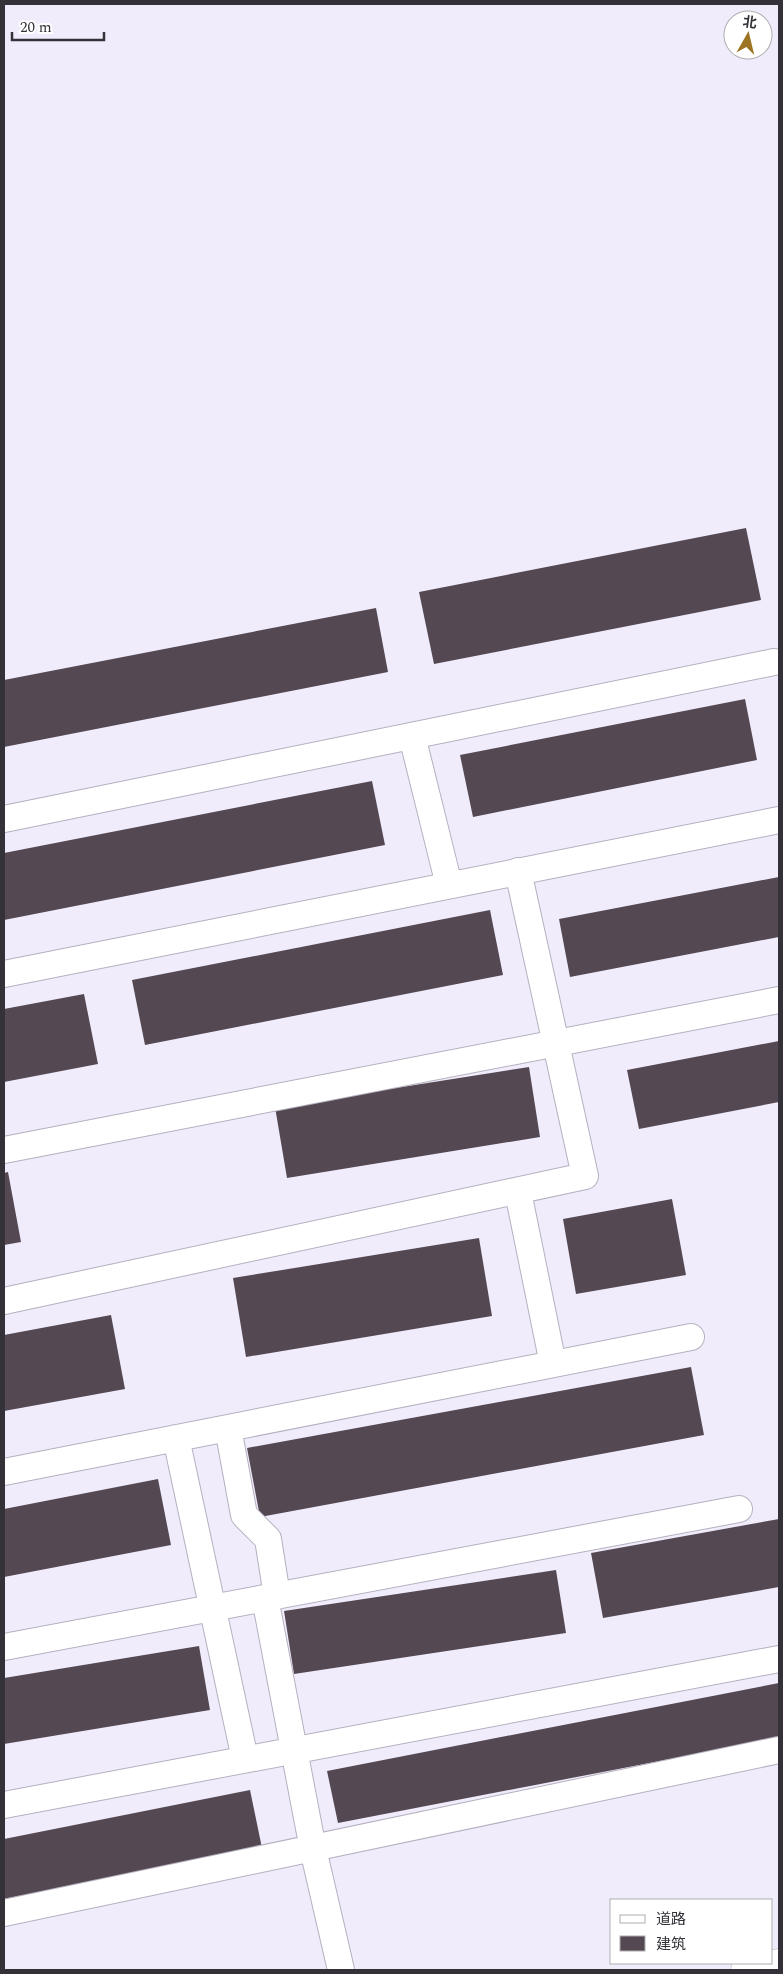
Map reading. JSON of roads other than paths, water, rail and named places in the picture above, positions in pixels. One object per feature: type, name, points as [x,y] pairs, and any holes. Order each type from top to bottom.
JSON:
[{"type":"main road","points":[[745,1970],[779,1963]]},
{"type":"street","points":[[4,819],[774,662]]},
{"type":"street","points":[[412,736],[449,885]]},
{"type":"street","points":[[4,974],[779,820]]},
{"type":"street","points":[[4,1301],[518,1192],[585,1176],[518,872]]},
{"type":"street","points":[[4,1150],[779,1000]]},
{"type":"street","points":[[518,1192],[553,1364]]},
{"type":"street","points":[[4,1472],[691,1337]]},
{"type":"street","points":[[228,1428],[244,1515],[268,1539],[271,1597],[294,1751],[341,1970]]},
{"type":"street","points":[[176,1438],[246,1760]]},
{"type":"street","points":[[4,1647],[739,1509]]},
{"type":"street","points":[[4,1805],[779,1658]]},
{"type":"street","points":[[4,1913],[779,1750]]}]
